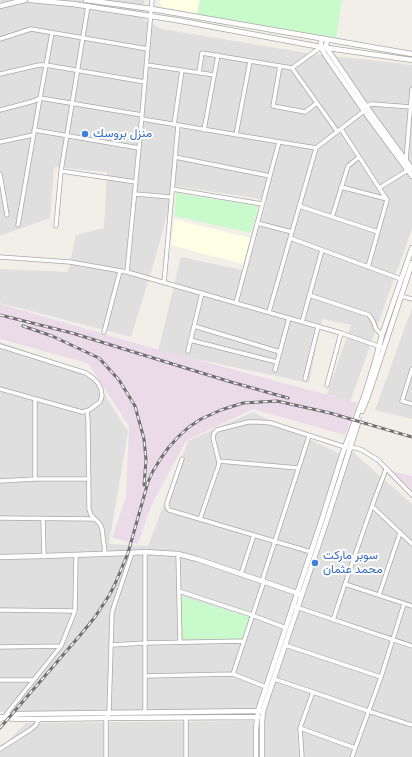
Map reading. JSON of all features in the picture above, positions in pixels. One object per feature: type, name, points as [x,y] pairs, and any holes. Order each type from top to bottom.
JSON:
[{"type":"street","points":[[0,6],[25,0]]},
{"type":"street","points":[[30,0],[88,6],[176,20],[323,47],[412,60]]},
{"type":"street","points":[[86,0],[152,9],[412,54]]},
{"type":"street","points":[[127,272],[152,0]]},
{"type":"street","points":[[56,226],[61,171],[88,6]]},
{"type":"street","points":[[0,38],[31,29],[148,49]]},
{"type":"street","points":[[18,225],[52,33]]},
{"type":"street","points":[[324,39],[324,53],[364,112],[410,169]]},
{"type":"street","points":[[199,73],[202,53],[292,68],[323,47]]},
{"type":"street","points":[[323,47],[406,160],[412,176]]},
{"type":"street","points":[[204,130],[218,55]]},
{"type":"street","points":[[236,135],[250,61]]},
{"type":"street","points":[[0,74],[39,65],[46,65],[145,82]]},
{"type":"street","points":[[147,65],[214,75]]},
{"type":"street","points":[[280,66],[273,106],[305,112],[317,103]]},
{"type":"street","points":[[292,68],[359,157],[387,200],[368,267]]},
{"type":"street","points":[[164,283],[175,157],[176,125],[182,70]]},
{"type":"street","points":[[406,160],[412,89]]},
{"type":"street","points":[[0,110],[40,98],[72,103],[176,125],[316,148]]},
{"type":"street","points":[[366,106],[372,104],[411,107]]},
{"type":"street","points":[[269,312],[316,148],[364,112]]},
{"type":"street","points":[[34,130],[139,148]]},
{"type":"street","points":[[0,142],[33,135]]},
{"type":"street","points":[[236,303],[279,142]]},
{"type":"street","points":[[175,157],[270,176]]},
{"type":"street","points":[[332,217],[348,166],[359,157]]},
{"type":"street","points":[[379,188],[410,169]]},
{"type":"street","points":[[61,171],[136,182]]},
{"type":"street","points":[[0,174],[7,215]]},
{"type":"street","points":[[342,187],[387,200]]},
{"type":"street","points":[[172,189],[262,204]]},
{"type":"street","points":[[135,194],[171,197]]},
{"type":"street","points":[[0,207],[5,206]]},
{"type":"street","points":[[299,206],[378,232]]},
{"type":"street","points":[[257,223],[292,232]]},
{"type":"street","points":[[290,238],[401,279]]},
{"type":"street","points":[[382,347],[382,335],[412,248]]},
{"type":"street","points":[[302,322],[322,250]]},
{"type":"street","points":[[0,257],[70,262],[127,272],[290,318],[382,347]]},
{"type":"street","points":[[261,711],[274,679],[285,645],[311,552],[412,263]]},
{"type":"street","points":[[104,332],[120,271]]},
{"type":"street","points":[[188,350],[202,294]]},
{"type":"street","points":[[309,295],[369,315],[376,329],[382,335]]},
{"type":"street","points":[[401,296],[412,299]]},
{"type":"street","points":[[275,370],[290,318]]},
{"type":"street","points":[[194,326],[280,352]]},
{"type":"street","points":[[305,379],[318,327]]},
{"type":"street","points":[[327,385],[341,333]]},
{"type":"street","points":[[190,340],[277,362]]},
{"type":"street","points":[[0,346],[90,375],[100,386],[102,396],[100,402],[87,411],[82,412],[0,389]]},
{"type":"street","points":[[412,369],[402,401],[412,404]]},
{"type":"street","points":[[35,399],[35,478]]},
{"type":"street","points":[[87,411],[89,509],[91,515],[100,524],[102,529],[105,554]]},
{"type":"street","points":[[200,519],[218,470],[219,461],[213,440],[214,433],[217,430],[242,423],[265,422],[347,447],[356,448],[378,460],[412,495]]},
{"type":"street","points":[[233,674],[309,436]]},
{"type":"street","points":[[300,594],[324,528],[347,447]]},
{"type":"street","points":[[182,459],[167,503],[169,510],[311,552]]},
{"type":"street","points":[[219,461],[298,468]]},
{"type":"street","points":[[333,620],[386,469]]},
{"type":"street","points":[[0,481],[35,478],[89,480]]},
{"type":"street","points":[[372,506],[412,544]]},
{"type":"street","points":[[0,518],[94,519]]},
{"type":"street","points":[[43,519],[44,556]]},
{"type":"street","points":[[379,595],[400,533]]},
{"type":"street","points":[[241,574],[254,535]]},
{"type":"street","points":[[0,557],[132,552],[178,554],[300,594]]},
{"type":"street","points":[[106,757],[106,718],[109,713],[113,609],[132,552]]},
{"type":"street","points":[[145,552],[145,712]]},
{"type":"street","points":[[178,554],[180,642]]},
{"type":"street","points":[[1,718],[61,646],[75,611],[76,555]]},
{"type":"street","points":[[345,584],[412,606]]},
{"type":"street","points":[[179,591],[286,628]]},
{"type":"street","points":[[352,757],[404,604]]},
{"type":"street","points":[[296,607],[412,646]]},
{"type":"street","points":[[256,757],[256,729],[266,687],[286,628],[296,607]]},
{"type":"street","points":[[0,610],[75,611]]},
{"type":"street","points":[[112,645],[180,642],[244,642]]},
{"type":"street","points":[[285,645],[380,677]]},
{"type":"street","points":[[0,647],[61,646]]},
{"type":"street","points":[[145,676],[233,674],[266,687]]},
{"type":"street","points":[[274,679],[412,725]]},
{"type":"street","points":[[0,680],[34,680]]},
{"type":"street","points":[[302,757],[300,728],[313,692]]},
{"type":"street","points":[[1,718],[19,714],[261,711]]},
{"type":"street","points":[[1,718],[260,717]]},
{"type":"street","points":[[260,717],[262,757]]},
{"type":"street","points":[[186,718],[186,757]]},
{"type":"street","points":[[0,749],[30,730],[36,725],[39,719]]},
{"type":"street","points":[[300,728],[355,748]]},
{"type":"shaded area","points":[[0,0],[144,0],[145,21],[162,29],[313,54],[412,65],[412,229],[350,402],[327,394],[351,325],[322,319],[309,383],[158,351],[181,257],[247,271],[267,200],[175,186],[131,337],[0,303],[0,269],[68,272],[76,235],[104,228],[107,172],[54,167],[50,218],[0,236]]},
{"type":"shaded area","points":[[160,0],[199,0],[196,13],[162,7]]},
{"type":"shaded area","points":[[174,219],[250,238],[243,264],[171,245]]},
{"type":"shaded area","points":[[0,304],[142,345],[358,403],[345,435],[253,409],[186,441],[151,506],[138,544],[112,538],[126,497],[129,426],[88,364],[0,339]]},
{"type":"shaded area","points":[[412,308],[412,419],[375,410]]},
{"type":"shaded area","points":[[0,342],[92,374],[128,432],[109,544],[148,546],[188,441],[253,412],[342,455],[258,711],[0,712]]},
{"type":"shaded area","points":[[346,446],[412,504],[412,757],[257,757],[256,722]]},
{"type":"shaded area","points":[[380,468],[412,476],[412,498]]},
{"type":"shaded area","points":[[253,721],[255,757],[0,757],[0,749],[26,723]]},
{"type":"green space","points":[[200,0],[342,0],[336,38],[198,14]]},
{"type":"green space","points":[[176,193],[258,206],[251,233],[175,216]]},
{"type":"green space","points":[[181,596],[249,617],[242,639],[183,639]]},
{"type":"railway","points":[[0,315],[72,333],[288,398]]},
{"type":"railway","points":[[23,326],[52,336],[99,358],[119,380],[135,406],[144,439],[146,460],[144,485]]},
{"type":"railway","points":[[0,728],[82,633],[95,617],[110,594],[128,553],[148,482],[153,471],[169,447],[189,427],[201,419],[221,410],[243,403],[277,401],[330,413],[412,437]]},
{"type":"place","name":"منزل بروسك","points":[[85,134]]},
{"type":"place","name":"سوبر ماركت محمد عثمان","points":[[315,563]]}]
